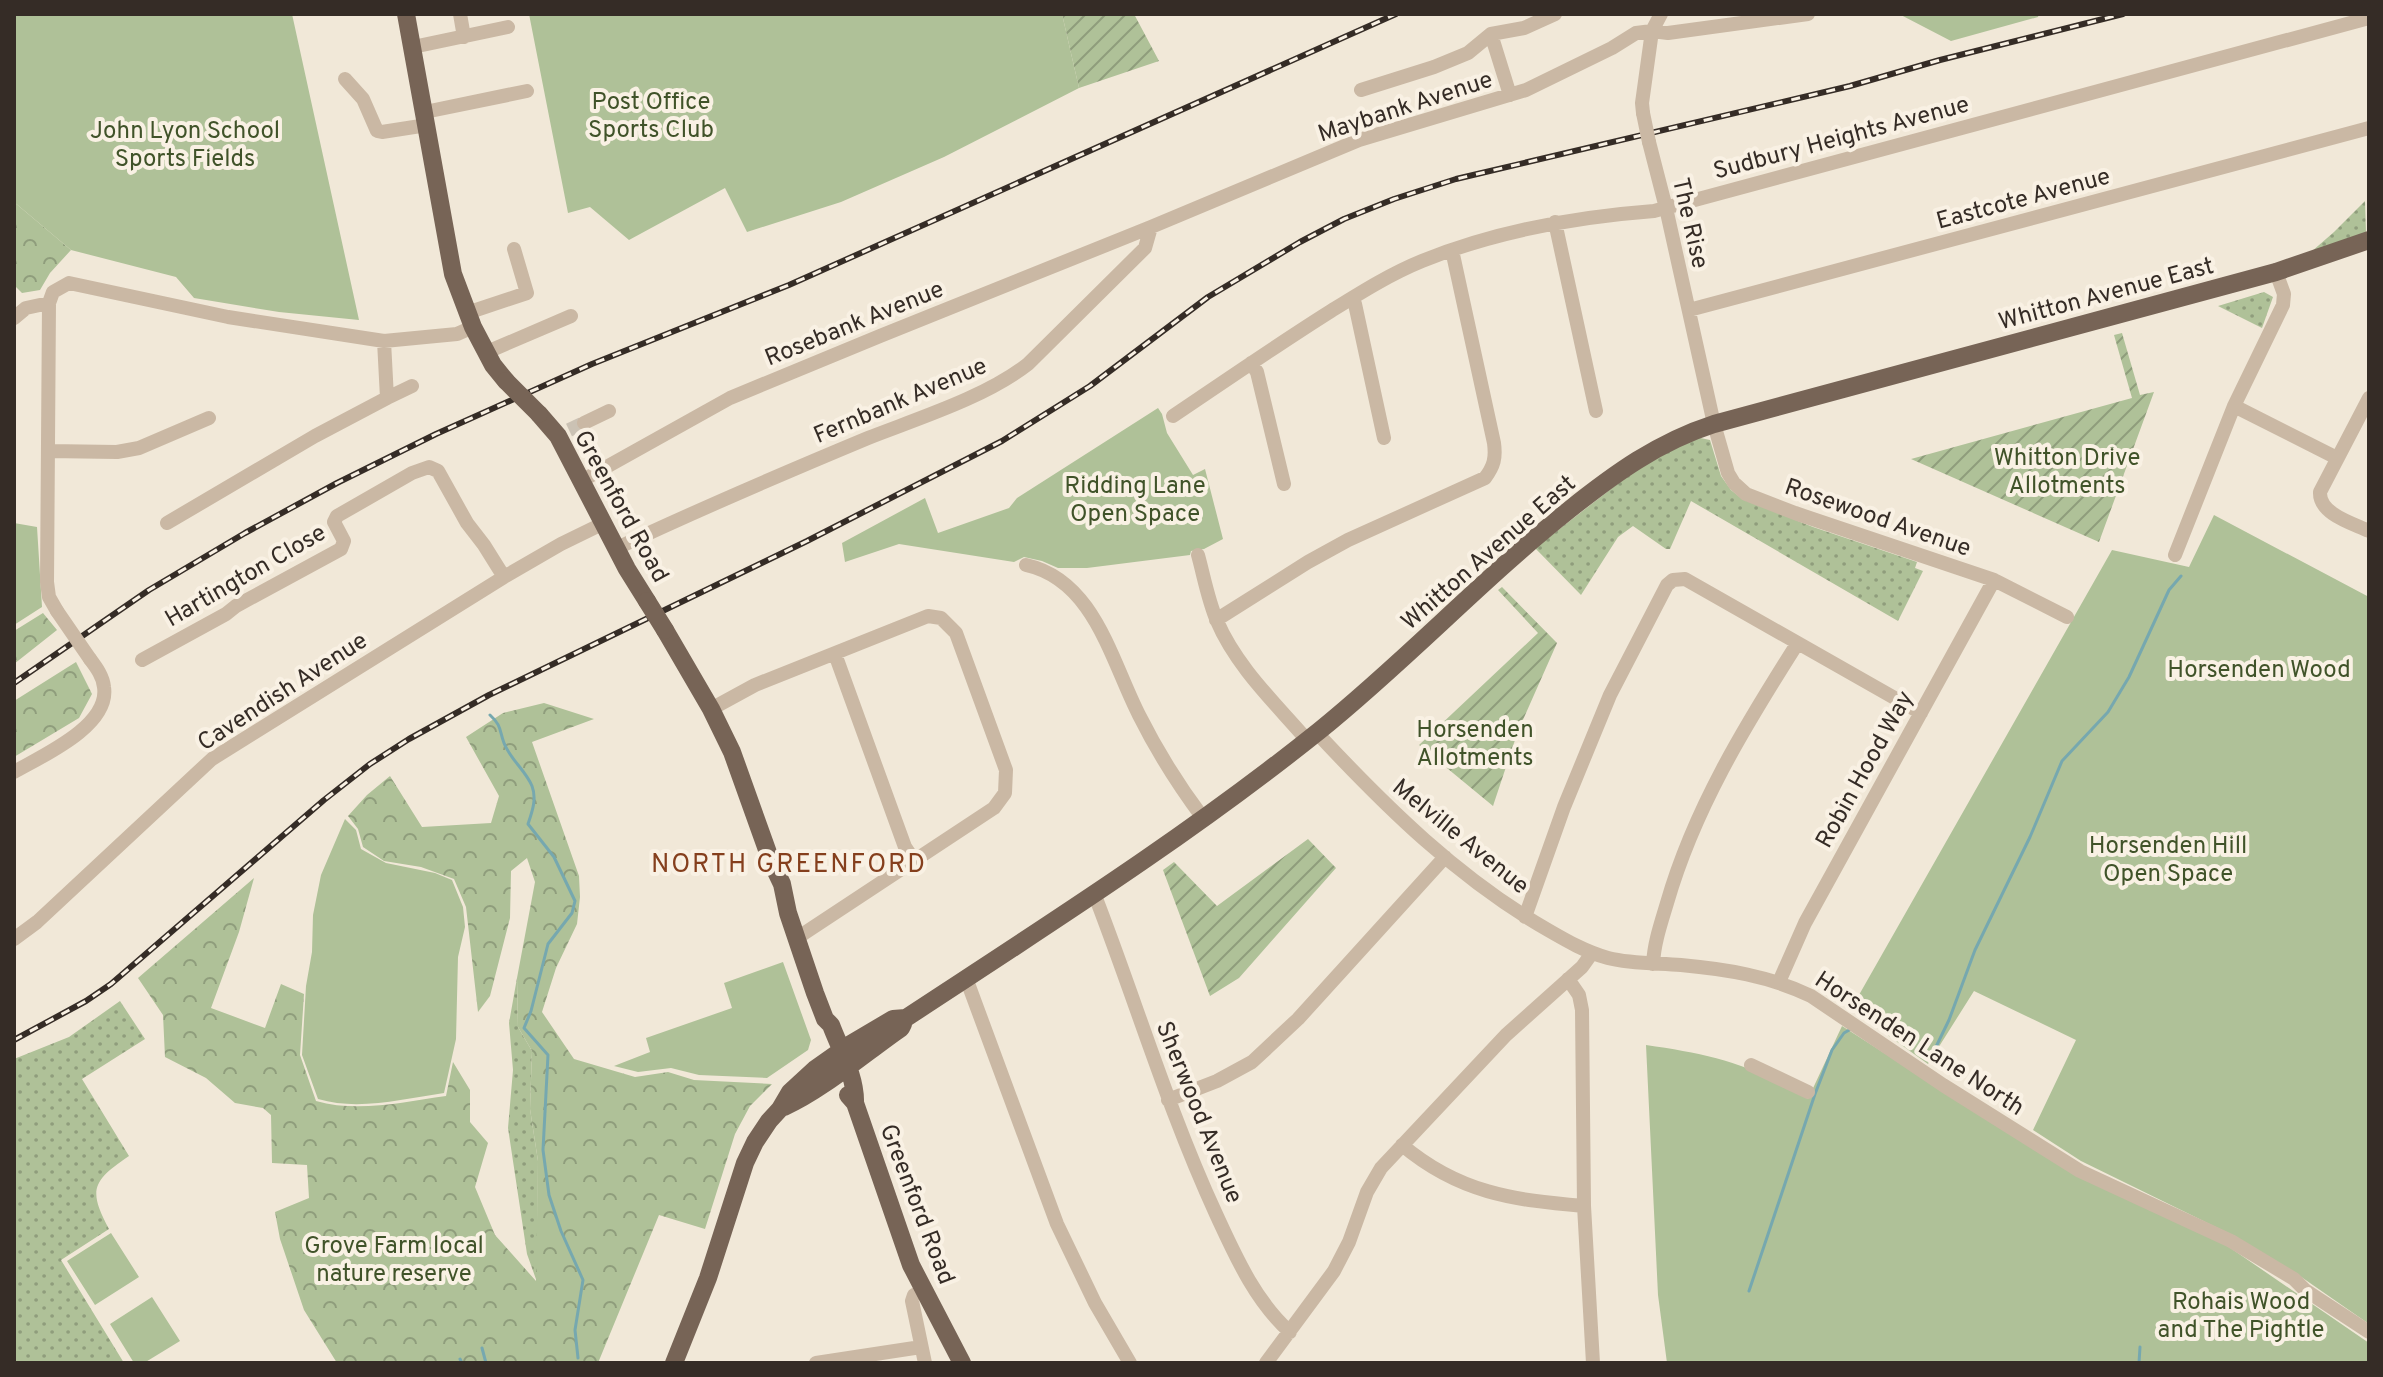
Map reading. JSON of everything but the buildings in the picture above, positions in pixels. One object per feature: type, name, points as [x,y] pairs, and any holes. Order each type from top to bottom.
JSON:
[{"type":"main road","name":"Greenford Road","points":[[406,14],[451,266],[470,320],[493,365],[506,381],[539,414],[564,433],[583,480],[617,548],[711,709],[732,752],[776,869],[825,1019],[824,1028],[855,1093],[855,1103],[911,1265],[918,1296],[962,1363]]},
{"type":"main road","name":"Whitton Avenue East","points":[[674,1363],[708,1278],[745,1163],[755,1142],[780,1109],[797,1101],[840,1061],[901,1028],[906,1018],[1093,896],[1312,736],[1384,676],[1524,546],[1637,459],[1686,433],[1714,424],[2276,272],[2369,240]]},
{"type":"street","points":[[460,14],[464,37]]},
{"type":"street","points":[[1361,90],[1434,67],[1468,53],[1491,34],[1524,28],[1555,14]]},
{"type":"street","points":[[1652,31],[1661,14]]},
{"type":"street","name":"Maybank Avenue","points":[[1151,227],[1359,140],[1510,95],[1549,80],[1636,33],[1668,33],[1808,14]]},
{"type":"street","name":"Sudbury Heights Avenue","points":[[1173,416],[1351,299],[1420,262],[1490,237],[1555,222],[1666,208],[2369,18]]},
{"type":"street","points":[[413,47],[508,27]]},
{"type":"street","name":"The Rise","points":[[1652,31],[1643,113],[1714,424]]},
{"type":"street","points":[[1491,34],[1510,95]]},
{"type":"street","points":[[345,79],[363,99],[377,131],[527,91]]},
{"type":"street","name":"Eastcote Avenue","points":[[1689,310],[2369,128]]},
{"type":"street","points":[[1555,222],[1596,411]]},
{"type":"street","name":"Rosebank Avenue","points":[[583,480],[730,398],[1151,227]]},
{"type":"street","name":"Fernbank Avenue","points":[[617,548],[723,499],[1007,379],[1028,364],[1145,248],[1151,227]]},
{"type":"street","points":[[14,772],[93,721],[104,698],[99,671],[57,611],[49,597],[47,582],[49,303],[53,292],[69,283],[228,317],[384,341],[457,334],[470,320],[527,293],[514,249]]},
{"type":"street","points":[[1216,620],[1335,547],[1485,478],[1492,468],[1496,457],[1494,443],[1452,250]]},
{"type":"street","points":[[2175,555],[2234,406],[2283,305],[2284,294],[2276,272]]},
{"type":"street","points":[[1351,299],[1355,304],[1384,438]]},
{"type":"street","points":[[14,318],[26,308],[49,303]]},
{"type":"street","points":[[487,352],[571,316]]},
{"type":"street","points":[[384,341],[387,398]]},
{"type":"street","points":[[1251,363],[1257,372],[1284,484]]},
{"type":"street","points":[[167,523],[315,436],[412,386]]},
{"type":"street","points":[[2369,398],[2320,492],[2324,508],[2369,531]]},
{"type":"street","points":[[2234,406],[2337,458]]},
{"type":"street","points":[[584,423],[609,411]]},
{"type":"street","points":[[48,451],[117,452],[139,448],[209,418]]},
{"type":"street","name":"Rosewood Avenue","points":[[1714,424],[1728,473],[1746,494],[1994,580],[2067,617]]},
{"type":"street","name":"Hartington Close","points":[[142,660],[341,549],[344,541],[334,522],[337,516],[412,473],[429,467],[438,471],[467,523],[504,577]]},
{"type":"street","name":"Cavendish Avenue","points":[[14,939],[37,922],[212,759],[504,577],[604,523]]},
{"type":"street","name":"Melville Avenue","points":[[1198,555],[1216,620],[1229,646],[1249,673],[1312,736],[1445,857],[1525,917],[1592,953]]},
{"type":"street","points":[[1026,565],[1053,574],[1077,594],[1103,636],[1152,739],[1203,818]]},
{"type":"street","points":[[1525,917],[1569,793],[1610,695],[1667,585],[1676,579],[1685,579],[1921,713]]},
{"type":"street","name":"Robin Hood Way","points":[[1779,982],[1805,923],[1994,580]]},
{"type":"street","points":[[711,709],[755,685],[928,616],[941,618],[956,633],[1006,770],[1005,793],[994,808],[797,938]]},
{"type":"street","points":[[1653,964],[1676,873],[1698,818],[1733,750],[1797,644]]},
{"type":"street","points":[[835,654],[905,847],[915,862]]},
{"type":"street","points":[[1168,1100],[1217,1081],[1252,1062],[1298,1019],[1445,857]]},
{"type":"street","name":"Sherwood Avenue","points":[[1093,896],[1168,1100],[1203,1185],[1237,1258],[1259,1295],[1290,1332]]},
{"type":"street","points":[[1266,1363],[1345,1253],[1374,1178],[1506,1035],[1592,953]]},
{"type":"street","name":"Horsenden Lane North","points":[[1592,953],[1624,961],[1730,971],[1779,982],[1811,996],[1943,1085],[2080,1171],[2231,1241],[2294,1279],[2305,1290],[2369,1332]]},
{"type":"street","points":[[966,978],[1057,1224],[1095,1303],[1130,1363]]},
{"type":"street","points":[[1568,979],[1579,995],[1582,1010],[1584,1206],[1593,1363]]},
{"type":"street","points":[[1751,1065],[1808,1092]]},
{"type":"street","points":[[1402,1145],[1447,1175],[1492,1194],[1584,1206]]},
{"type":"street","points":[[918,1296],[925,1363]]},
{"type":"street","points":[[816,1363],[921,1347]]},
{"type":"green space","name":"John Lyon School Sports Fields","points":[[14,14],[292,14],[359,320],[279,312],[194,298],[176,277],[71,250],[14,202]]},
{"type":"green space","name":"Post Office Sports Club","points":[[529,14],[1062,14],[1079,88],[944,157],[841,202],[747,232],[725,188],[629,240],[590,207],[568,213]]},
{"type":"green space","points":[[1062,14],[1134,14],[1159,61],[1079,88]]},
{"type":"green space","points":[[1899,14],[2039,14],[2038,17],[1951,41]]},
{"type":"green space","points":[[2365,201],[2366,233],[2311,252],[2334,232]]},
{"type":"green space","points":[[14,202],[71,250],[50,273],[40,290],[22,293],[14,285]]},
{"type":"green space","points":[[2264,292],[2273,297],[2262,328],[2218,306]]},
{"type":"green space","name":"Whitton Drive Allotments","points":[[2122,333],[2140,395],[2154,392],[2099,542],[1911,459],[2132,398],[2114,335]]},
{"type":"green space","name":"Ridding Lane Open Space","points":[[1158,408],[1167,433],[1193,475],[1205,469],[1223,539],[1204,549],[1191,551],[1190,555],[1087,568],[1058,568],[1024,557],[1014,562],[899,544],[845,562],[842,543],[925,498],[938,533],[1009,508],[1017,498]]},
{"type":"green space","points":[[1696,437],[1710,440],[1721,476],[1741,498],[1813,527],[1917,562],[1915,568],[1923,571],[1898,621],[1691,501],[1670,549],[1633,526],[1618,537],[1581,595],[1535,548],[1638,468]]},
{"type":"green space","name":"Horsenden Hill Open Space","points":[[2214,515],[2369,597],[2369,1324],[2297,1274],[2234,1236],[2081,1161],[2033,1130],[2076,1040],[1974,991],[1928,1064],[1851,1009],[2112,550],[2189,567]]},
{"type":"green space","points":[[14,523],[37,527],[42,607],[14,625]]},
{"type":"green space","name":"Horsenden Allotments","points":[[1502,587],[1557,643],[1518,731],[1493,806],[1419,745],[1538,633],[1498,590]]},
{"type":"green space","points":[[43,613],[57,630],[14,664],[14,631]]},
{"type":"green space","points":[[76,662],[92,694],[79,718],[14,757],[14,701]]},
{"type":"green space","name":"Grove Farm local nature reserve","points":[[544,703],[594,719],[532,742],[579,876],[580,897],[577,924],[556,968],[542,1012],[574,1059],[635,1077],[668,1072],[694,1080],[772,1084],[750,1106],[735,1134],[705,1229],[659,1215],[598,1363],[337,1363],[304,1310],[280,1239],[275,1212],[309,1198],[307,1165],[272,1163],[271,1115],[263,1108],[235,1103],[206,1078],[165,1057],[163,1015],[138,978],[254,878],[239,932],[211,1008],[265,1028],[281,984],[304,994],[300,1055],[316,1101],[364,1106],[446,1096],[453,1062],[470,1090],[470,1122],[488,1143],[475,1187],[495,1235],[536,1281],[538,1161],[530,1109],[532,1051],[518,1027],[517,978],[535,882],[527,858],[511,871],[510,918],[490,996],[478,1012],[466,907],[454,879],[421,867],[384,861],[363,847],[358,829],[348,816],[390,776],[422,827],[491,823],[499,796],[466,737],[503,713]]},
{"type":"green space","points":[[345,819],[356,830],[361,849],[386,863],[435,873],[452,880],[463,907],[465,927],[458,957],[456,1039],[444,1093],[365,1104],[318,1099],[302,1055],[313,915],[321,875]]},
{"type":"green space","points":[[1308,839],[1336,868],[1239,978],[1210,996],[1163,870],[1174,862],[1217,906]]},
{"type":"green space","points":[[783,962],[811,1040],[808,1050],[767,1078],[699,1075],[671,1068],[638,1072],[614,1066],[650,1052],[646,1038],[732,1008],[724,983]]},
{"type":"green space","points":[[517,978],[518,1027],[532,1051],[530,1109],[538,1161],[537,1282],[527,1254],[508,1128],[513,1070],[509,1023]]},
{"type":"green space","points":[[120,1001],[145,1039],[82,1079],[129,1156],[107,1172],[97,1187],[98,1205],[109,1229],[61,1260],[124,1363],[14,1363],[14,1059],[69,1037]]},
{"type":"green space","name":"Rohais Wood and The Pightle","points":[[1842,1026],[1995,1124],[2229,1247],[2369,1343],[2369,1363],[1667,1363],[1658,1295],[1646,1045],[1730,1062],[1768,1077],[1808,1099]]},
{"type":"green space","points":[[111,1233],[139,1277],[95,1305],[67,1261]]},
{"type":"green space","points":[[152,1297],[180,1341],[144,1363],[134,1363],[110,1324]]},
{"type":"waterway","points":[[1932,1055],[1949,1020],[1975,950],[2030,837],[2062,761],[2108,712],[2129,677],[2169,590],[2181,576]]},
{"type":"waterway","points":[[490,715],[498,725],[507,749],[532,786],[534,801],[528,824],[554,857],[575,901],[572,913],[548,944],[524,1028],[548,1055],[543,1150],[549,1195],[583,1280],[575,1330],[578,1358]]},
{"type":"waterway","points":[[1749,1291],[1832,1050],[1844,1033],[1851,1029]]},
{"type":"waterway","points":[[2139,1363],[2140,1347]]},
{"type":"waterway","points":[[482,1348],[486,1363]]},
{"type":"waterway","points":[[460,1359],[462,1363]]},
{"type":"tunnel","points":[[569,430],[584,423]]},
{"type":"railway","points":[[14,683],[149,590],[245,533],[436,434],[592,364],[789,285],[1396,14]]},
{"type":"railway","points":[[14,1040],[111,984],[324,800],[370,764],[409,739],[489,695],[807,541],[1002,441],[1090,386],[1208,297],[1344,219],[1456,179],[1850,86],[2123,14]]},
{"type":"district","name":"NORTH GREENFORD","points":[[789,863]]},
{"type":"park label","name":"Horsenden Wood","points":[[2259,669]]}]
